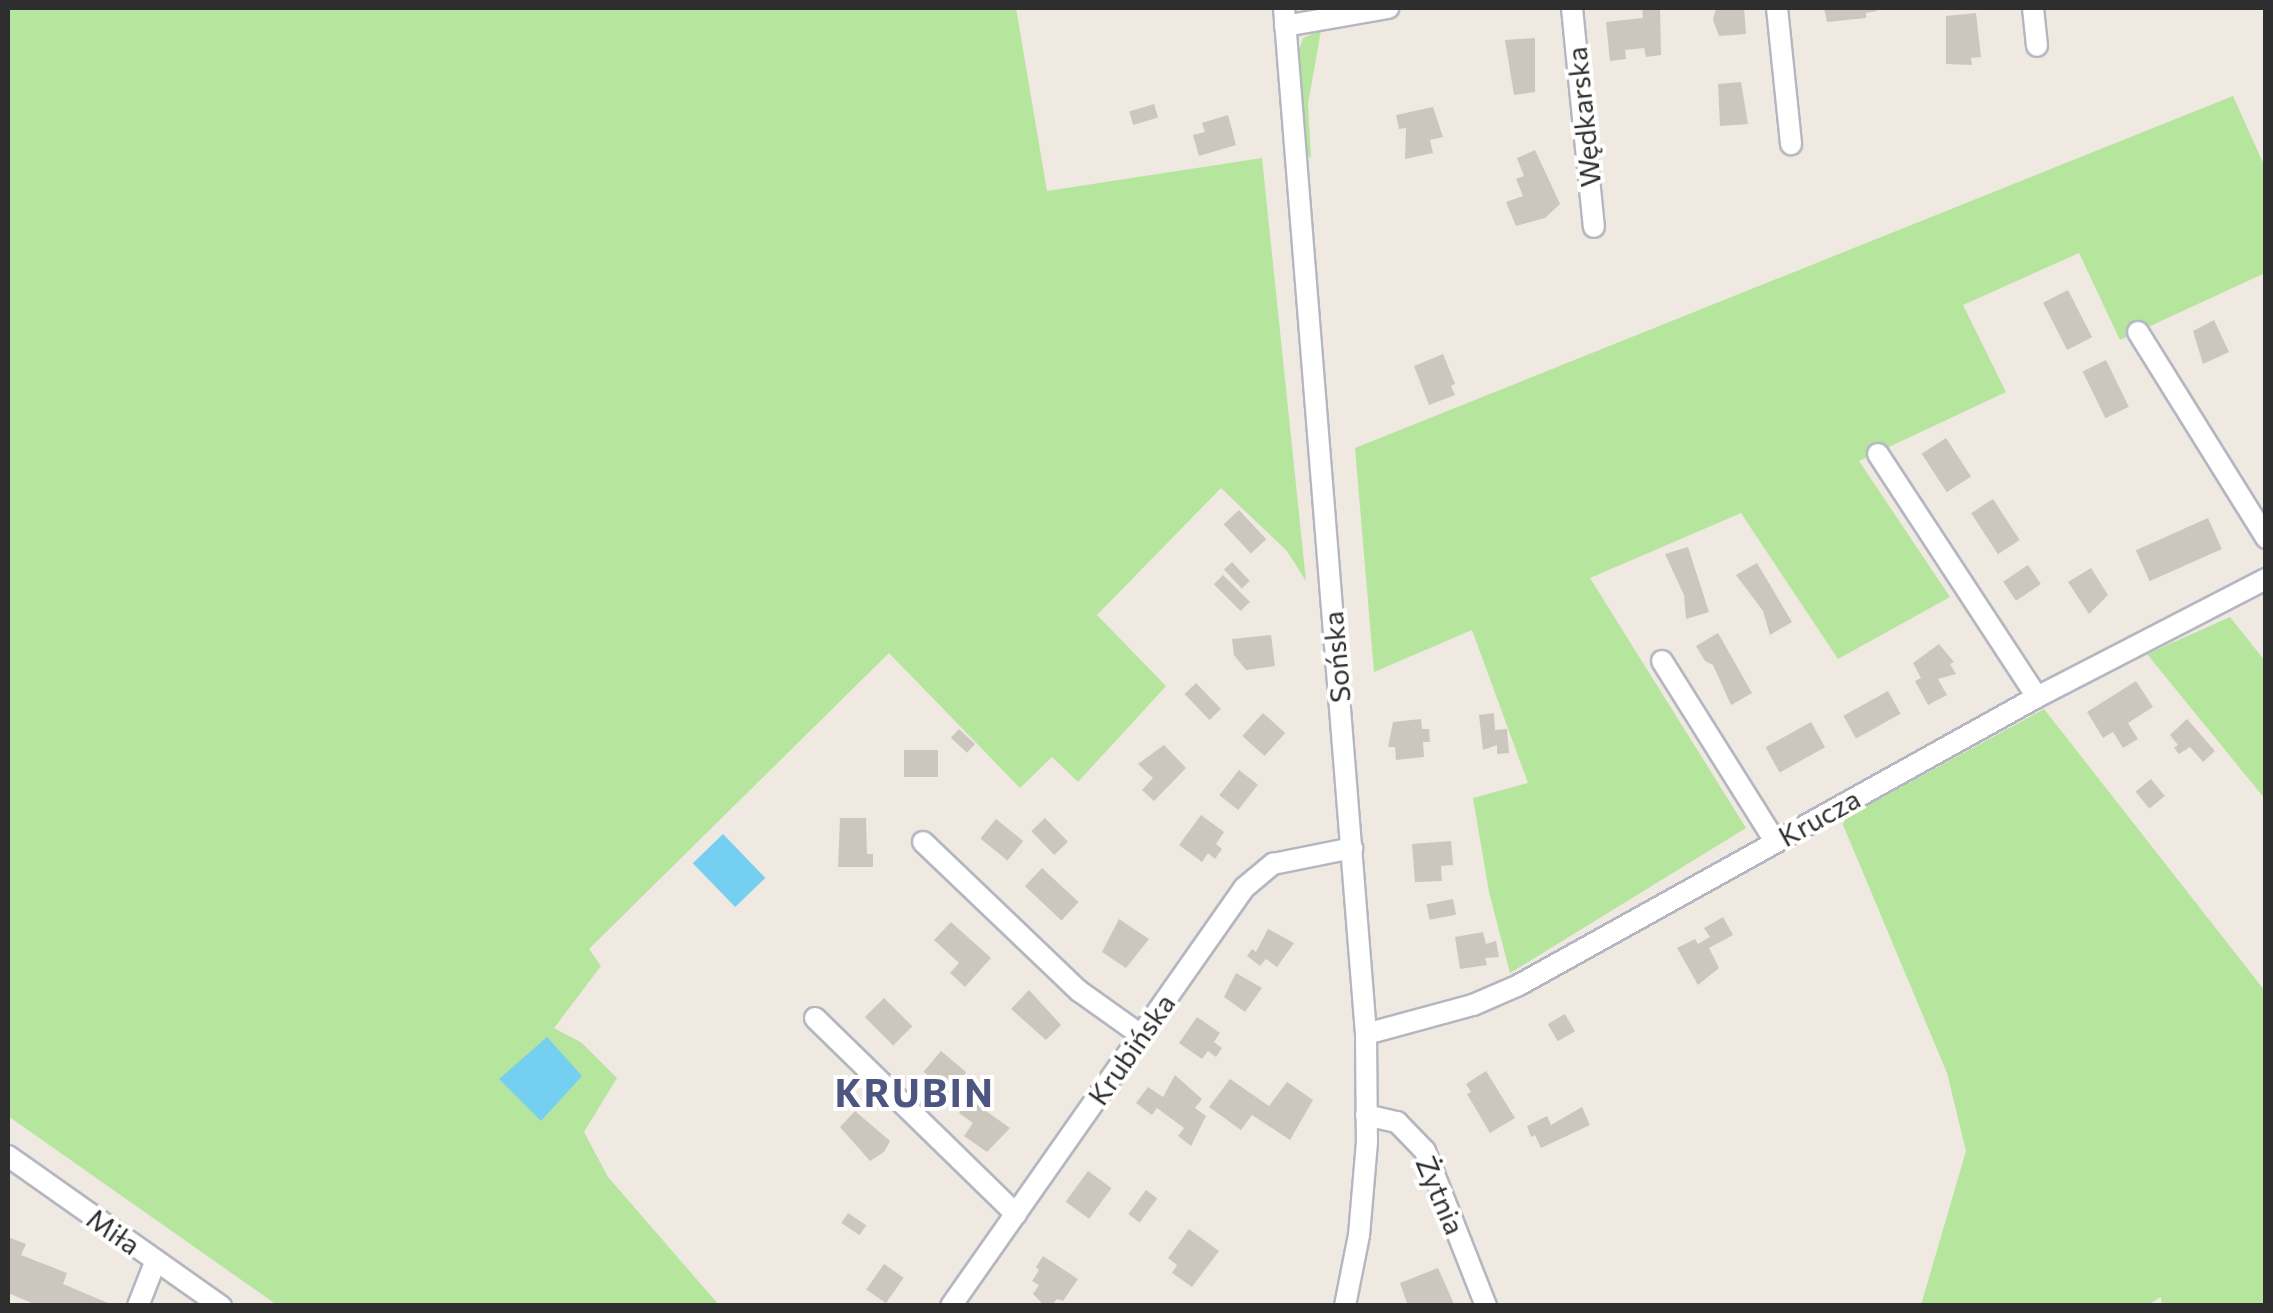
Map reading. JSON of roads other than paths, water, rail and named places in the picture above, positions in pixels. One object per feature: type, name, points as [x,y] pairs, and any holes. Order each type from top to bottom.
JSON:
[{"type":"street","points":[[1284,16],[1388,8]]},
{"type":"street","name":"Wędkarska","points":[[1572,8],[1594,227]]},
{"type":"street","points":[[1777,8],[1790,144]]},
{"type":"street","points":[[2033,8],[2037,46]]},
{"type":"street","name":"Sońska","points":[[1284,16],[1366,1034],[1359,1235],[1345,1306]]},
{"type":"street","points":[[2138,332],[2266,538]]},
{"type":"street","points":[[1878,454],[2036,697]]},
{"type":"street","name":"Krucza","points":[[1366,1034],[1473,1005],[1519,986],[2036,697],[2266,579]]},
{"type":"street","points":[[1662,661],[1775,841]]},
{"type":"street","points":[[922,842],[1079,991],[1141,1035]]},
{"type":"street","name":"Krubińska","points":[[951,1306],[1258,874],[1272,864],[1352,848]]},
{"type":"street","points":[[815,1018],[1016,1214]]},
{"type":"street","name":"Żytnia","points":[[1366,1115],[1397,1122],[1425,1150],[1486,1306]]},
{"type":"street","name":"Miła","points":[[8,1156],[221,1306]]},
{"type":"street","points":[[138,1306],[156,1260]]},
{"type":"water","points":[[723,834],[765,878],[735,907],[693,863]]},
{"type":"water","points":[[547,1037],[582,1076],[541,1121],[499,1079]]},
{"type":"district","name":"KRUBIN","points":[[915,1092]]}]
